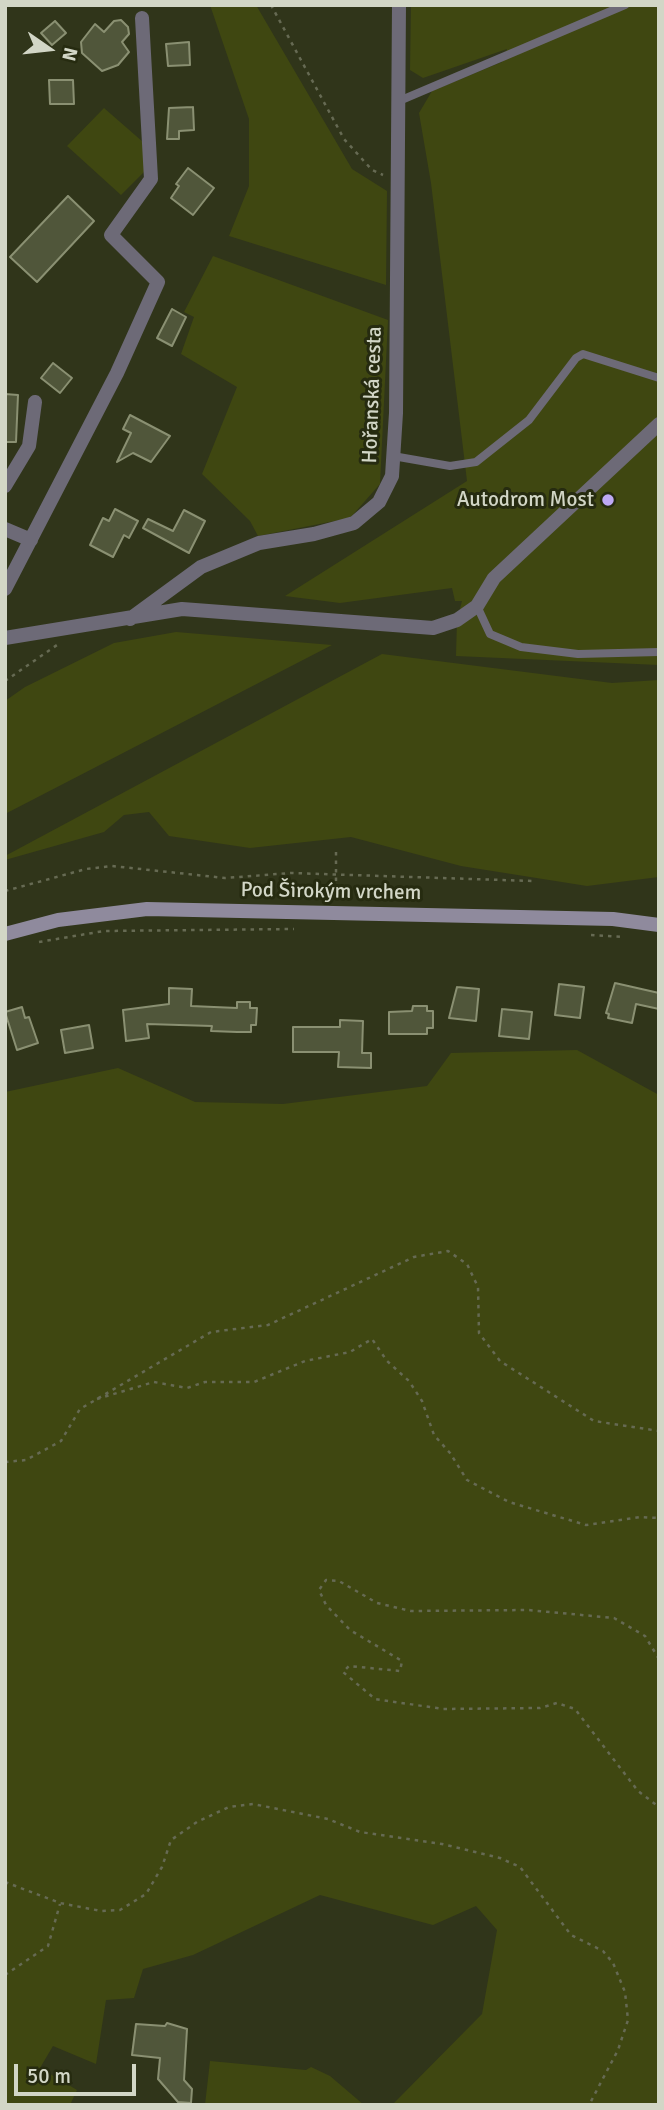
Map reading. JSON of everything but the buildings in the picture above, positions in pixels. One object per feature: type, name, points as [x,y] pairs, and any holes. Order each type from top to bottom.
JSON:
[{"type":"street","name":"Hořanská cesta","points":[[5,638],[130,619],[201,567],[259,542],[314,534],[354,523],[379,502],[392,477],[393,456],[399,5]]},
{"type":"street","points":[[5,589],[117,373],[158,282],[111,234],[152,179],[142,18]]},
{"type":"street","points":[[5,486],[29,446],[35,402]]},
{"type":"street","points":[[130,619],[182,609],[433,628],[457,620],[477,606],[494,578],[659,424]]},
{"type":"street","points":[[5,529],[31,540]]},
{"type":"street","name":"Pod Širokým vrchem","points":[[5,934],[58,920],[147,909],[613,919],[659,925]]},
{"type":"lane","points":[[399,101],[625,5]]},
{"type":"lane","points":[[393,456],[450,466],[476,462],[529,420],[576,358],[583,354],[659,378]]},
{"type":"lane","points":[[477,606],[490,634],[521,648],[578,654],[659,652]]},
{"type":"path","points":[[271,5],[344,139],[372,170],[384,175],[398,175]]},
{"type":"path","points":[[5,681],[62,642]]},
{"type":"path","points":[[336,852],[337,913]]},
{"type":"path","points":[[5,891],[100,866],[225,878],[271,873],[532,881]]},
{"type":"path","points":[[32,944],[104,932],[294,929]]},
{"type":"path","points":[[588,935],[634,938]]},
{"type":"path","points":[[5,1462],[26,1460],[61,1441],[69,1423],[80,1409],[91,1401],[211,1332],[268,1325],[414,1256],[448,1251],[467,1264],[473,1276],[478,1287],[479,1332],[500,1361],[594,1421],[659,1431]]},
{"type":"path","points":[[91,1401],[154,1382],[187,1388],[205,1382],[254,1382],[304,1361],[350,1352],[372,1339],[387,1361],[409,1381],[422,1401],[434,1435],[450,1453],[467,1480],[509,1502],[586,1525],[640,1517],[659,1518]]},
{"type":"path","points":[[659,1659],[645,1636],[614,1618],[528,1610],[411,1611],[377,1603],[339,1581],[326,1580],[319,1590],[326,1605],[350,1630],[402,1661],[400,1671],[349,1666],[343,1672],[375,1699],[443,1709],[540,1708],[557,1703],[575,1709],[638,1791],[659,1807]]},
{"type":"path","points":[[5,1882],[60,1903],[101,1911],[120,1910],[146,1894],[162,1867],[171,1840],[197,1822],[229,1807],[253,1804],[328,1819],[360,1832],[442,1844],[499,1858],[520,1867],[571,1935],[603,1951],[613,1963],[625,1992],[628,2020],[618,2050],[589,2105]]},
{"type":"path","points":[[5,1975],[48,1946],[60,1903]]},
{"type":"green space","points":[[210,5],[256,5],[352,169],[387,191],[386,285],[229,236],[249,186],[249,119]]},
{"type":"green space","points":[[411,5],[659,5],[659,665],[456,656],[457,620],[462,601],[455,601],[452,588],[340,603],[285,596],[467,481],[431,183],[419,113],[432,91],[502,62],[507,49],[423,78],[410,70]]},
{"type":"green space","points":[[104,108],[143,142],[148,168],[121,195],[67,146]]},
{"type":"green space","points":[[213,256],[388,320],[380,484],[350,518],[258,536],[250,521],[202,474],[237,387],[181,354],[194,317],[184,312]]},
{"type":"green space","points":[[176,632],[332,645],[5,814],[5,701],[25,687],[114,643]]},
{"type":"green space","points":[[382,654],[612,683],[659,680],[659,877],[587,886],[461,866],[351,837],[250,848],[169,836],[149,812],[124,815],[104,832],[5,860],[5,856]]},
{"type":"green space","points":[[577,1050],[659,1095],[659,2105],[374,2105],[394,2103],[482,2014],[497,1930],[476,1906],[433,1925],[320,1895],[193,1955],[143,1969],[134,1998],[106,2000],[96,2064],[53,2046],[40,2068],[77,2090],[70,2105],[5,2105],[5,1092],[118,1068],[195,1102],[283,1104],[427,1086],[451,1053]]},
{"type":"green space","points":[[210,2061],[306,2070],[311,2067],[330,2076],[364,2105],[205,2105]]},
{"type":"place","name":"Autodrom Most","points":[[608,500]]}]
